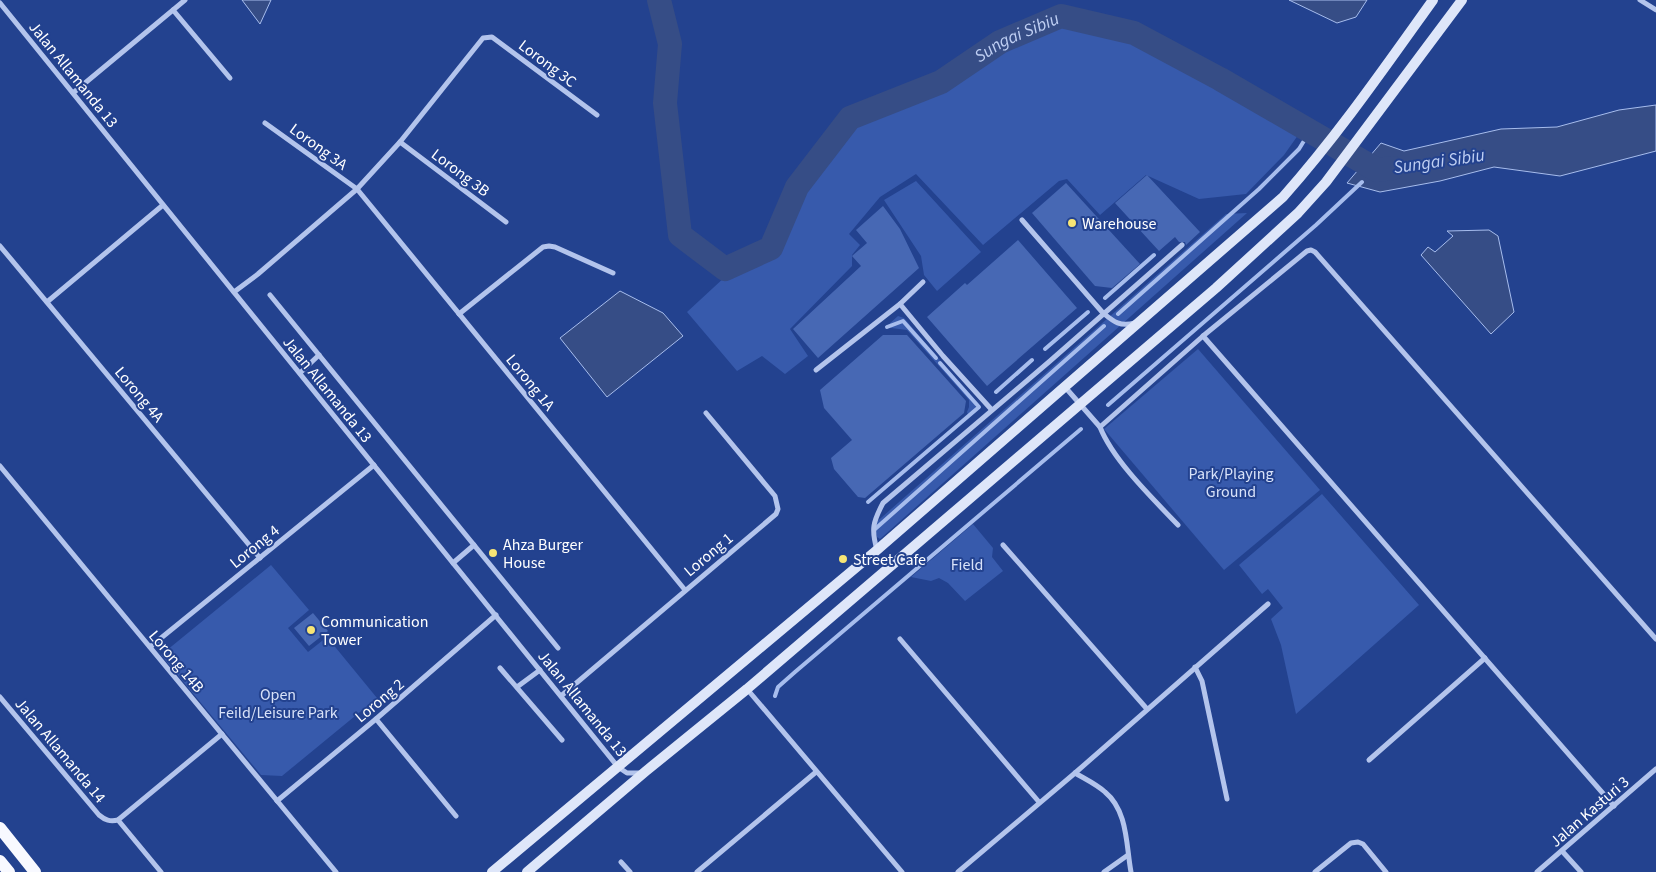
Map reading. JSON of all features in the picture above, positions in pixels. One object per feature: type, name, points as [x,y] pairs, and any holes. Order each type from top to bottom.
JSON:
[{"type":"main road","points":[[0,828],[35,872]]},
{"type":"main road","points":[[0,861],[9,872]]},
{"type":"street","points":[[73,93],[185,0]]},
{"type":"street","points":[[492,872],[877,550],[1283,197],[1309,168],[1433,0]]},
{"type":"street","points":[[527,872],[646,771],[747,689],[1216,288],[1298,213],[1326,182],[1462,0]]},
{"type":"street","points":[[1640,0],[1656,10]]},
{"type":"street","name":"Jalan Allamanda 13","points":[[0,3],[618,767],[632,774],[646,771]]},
{"type":"street","points":[[173,10],[230,78]]},
{"type":"street","name":"Lorong 3C","points":[[400,142],[483,38],[492,37],[597,115]]},
{"type":"street","name":"Lorong 3A","points":[[265,123],[357,189]]},
{"type":"street","points":[[234,292],[258,274],[357,189],[400,142]]},
{"type":"street","name":"Lorong 3B","points":[[400,142],[506,222]]},
{"type":"street","name":"Lorong 1A","points":[[357,189],[685,590]]},
{"type":"street","points":[[47,302],[163,205]]},
{"type":"street","points":[[1022,220],[1103,313],[1114,323],[1121,325],[1141,322]]},
{"type":"street","points":[[877,550],[873,524],[883,503],[991,409],[1050,361],[1182,245]]},
{"type":"street","name":"Lorong 4A","points":[[0,246],[260,558]]},
{"type":"street","points":[[459,314],[543,247],[555,247],[613,273]]},
{"type":"street","points":[[1100,427],[1203,336],[1307,251],[1311,250],[1315,252],[1656,638]]},
{"type":"street","points":[[816,370],[900,304],[923,282]]},
{"type":"street","points":[[270,296],[558,648]]},
{"type":"street","points":[[900,304],[943,356],[991,409]]},
{"type":"street","points":[[1203,336],[1614,806]]},
{"type":"street","points":[[300,374],[319,356]]},
{"type":"street","points":[[1065,387],[1081,403],[1100,427],[1105,440],[1113,451],[1178,525]]},
{"type":"street","name":"Lorong 1","points":[[561,696],[776,514],[778,509],[775,496],[706,413]]},
{"type":"street","name":"Lorong 4","points":[[150,647],[374,465]]},
{"type":"street","name":"Lorong 14B","points":[[0,466],[336,872]]},
{"type":"street","points":[[453,563],[474,545]]},
{"type":"street","points":[[1003,545],[1147,709]]},
{"type":"street","points":[[958,872],[1075,773],[1268,604]]},
{"type":"street","name":"Lorong 2","points":[[277,801],[376,719],[496,615]]},
{"type":"street","points":[[900,639],[1039,802]]},
{"type":"street","points":[[1369,760],[1485,658]]},
{"type":"street","points":[[1195,667],[1202,681],[1227,799]]},
{"type":"street","points":[[500,668],[562,740]]},
{"type":"street","points":[[517,687],[540,670]]},
{"type":"street","points":[[747,689],[902,872]]},
{"type":"street","name":"Jalan Allamanda 14","points":[[0,697],[99,815],[111,821],[118,820]]},
{"type":"street","points":[[376,719],[456,816]]},
{"type":"street","points":[[161,872],[118,820],[222,734]]},
{"type":"street","name":"Jalan Kasturi 3","points":[[1537,872],[1656,769]]},
{"type":"street","points":[[697,872],[816,772]]},
{"type":"street","points":[[1075,773],[1105,792],[1118,806],[1123,820],[1131,872]]},
{"type":"street","points":[[1316,872],[1352,844],[1358,842],[1363,844],[1386,872]]},
{"type":"street","points":[[1562,851],[1581,872]]},
{"type":"street","points":[[1104,872],[1128,855]]},
{"type":"street","points":[[621,862],[630,872]]},
{"type":"green space","points":[[1062,25],[1127,40],[1301,131],[1284,155],[1246,194],[1199,199],[1146,175],[1100,215],[1067,179],[1059,181],[983,245],[916,174],[880,197],[849,234],[860,245],[852,255],[852,266],[790,329],[808,356],[785,374],[762,356],[737,371],[687,312],[726,276],[775,250],[801,193],[851,123],[940,90],[1000,50]]},
{"type":"green space","points":[[916,181],[981,252],[937,291],[924,275],[921,256],[884,200]]},
{"type":"green space","points":[[1247,213],[880,539],[877,537],[873,525],[1226,214]]},
{"type":"green space","points":[[898,316],[904,318],[975,401],[976,410],[969,417],[967,412],[969,400],[907,330],[891,328],[888,325]]},
{"type":"green space","name":"Park/Playing Ground","points":[[1198,349],[1320,490],[1224,570],[1104,429]]},
{"type":"green space","points":[[1322,494],[1419,605],[1296,714],[1281,645],[1271,619],[1283,608],[1268,589],[1262,594],[1239,565]]},
{"type":"green space","name":"Field","points":[[973,524],[993,548],[992,557],[1003,571],[965,601],[948,583],[939,578],[931,581],[911,577]]},
{"type":"green space","name":"Open Feild/Leisure Park","points":[[271,565],[309,610],[288,628],[308,652],[327,637],[377,698],[282,776],[261,775],[161,655]]},
{"type":"water","points":[[242,0],[271,0],[260,24]]},
{"type":"water","points":[[1289,0],[1367,0],[1356,17],[1337,23]]},
{"type":"water","points":[[1656,105],[1656,151],[1560,176],[1494,167],[1440,181],[1380,192],[1347,183],[1381,143],[1404,151],[1501,129],[1557,127],[1619,110]]},
{"type":"water","points":[[1489,230],[1498,236],[1514,312],[1491,334],[1421,255],[1428,247],[1435,252],[1453,236],[1447,231]]},
{"type":"water","points":[[620,291],[663,313],[683,336],[607,397],[560,338]]},
{"type":"building","points":[[1147,175],[1200,232],[1186,245],[1185,242],[1179,242],[1175,237],[1159,251],[1115,203]]},
{"type":"building","name":"Warehouse","points":[[1066,183],[1140,264],[1112,288],[1095,286],[1032,213]]},
{"type":"building","points":[[883,206],[900,229],[919,268],[818,358],[793,329],[861,266],[852,256],[867,243],[856,230]]},
{"type":"building","points":[[1018,240],[1077,308],[987,386],[927,317]]},
{"type":"building","points":[[883,335],[907,335],[966,401],[964,413],[865,498],[858,497],[834,469],[831,458],[852,440],[824,408],[820,390]]},
{"type":"building","name":"Communication Tower","points":[[313,613],[328,631],[309,646],[294,628]]},
{"type":"waterway","name":"Sungai Sibiu","points":[[659,0],[670,44],[665,103],[680,235],[725,269],[771,248],[797,187],[850,118],[941,82],[1000,42],[1061,16],[1134,33],[1220,79],[1377,170],[1393,168]]},
{"type":"waterway","points":[[1118,314],[1259,189],[1299,149],[1310,131]]},
{"type":"waterway","points":[[1108,405],[1316,225],[1362,182]]},
{"type":"waterway","points":[[1105,298],[1154,255]]},
{"type":"waterway","points":[[1045,349],[1088,312]]},
{"type":"waterway","points":[[887,327],[903,321],[936,358]]},
{"type":"waterway","points":[[874,530],[1104,326]]},
{"type":"waterway","points":[[996,392],[1032,360]]},
{"type":"waterway","points":[[868,502],[979,407],[940,363]]},
{"type":"waterway","points":[[775,696],[778,687],[795,672],[1081,429]]},
{"type":"place","name":"Warehouse","points":[[1072,223]]},
{"type":"place","name":"Ahza Burger House","points":[[493,553]]},
{"type":"place","name":"Street Cafe","points":[[843,559]]},
{"type":"place","name":"Communication Tower","points":[[311,630]]}]
